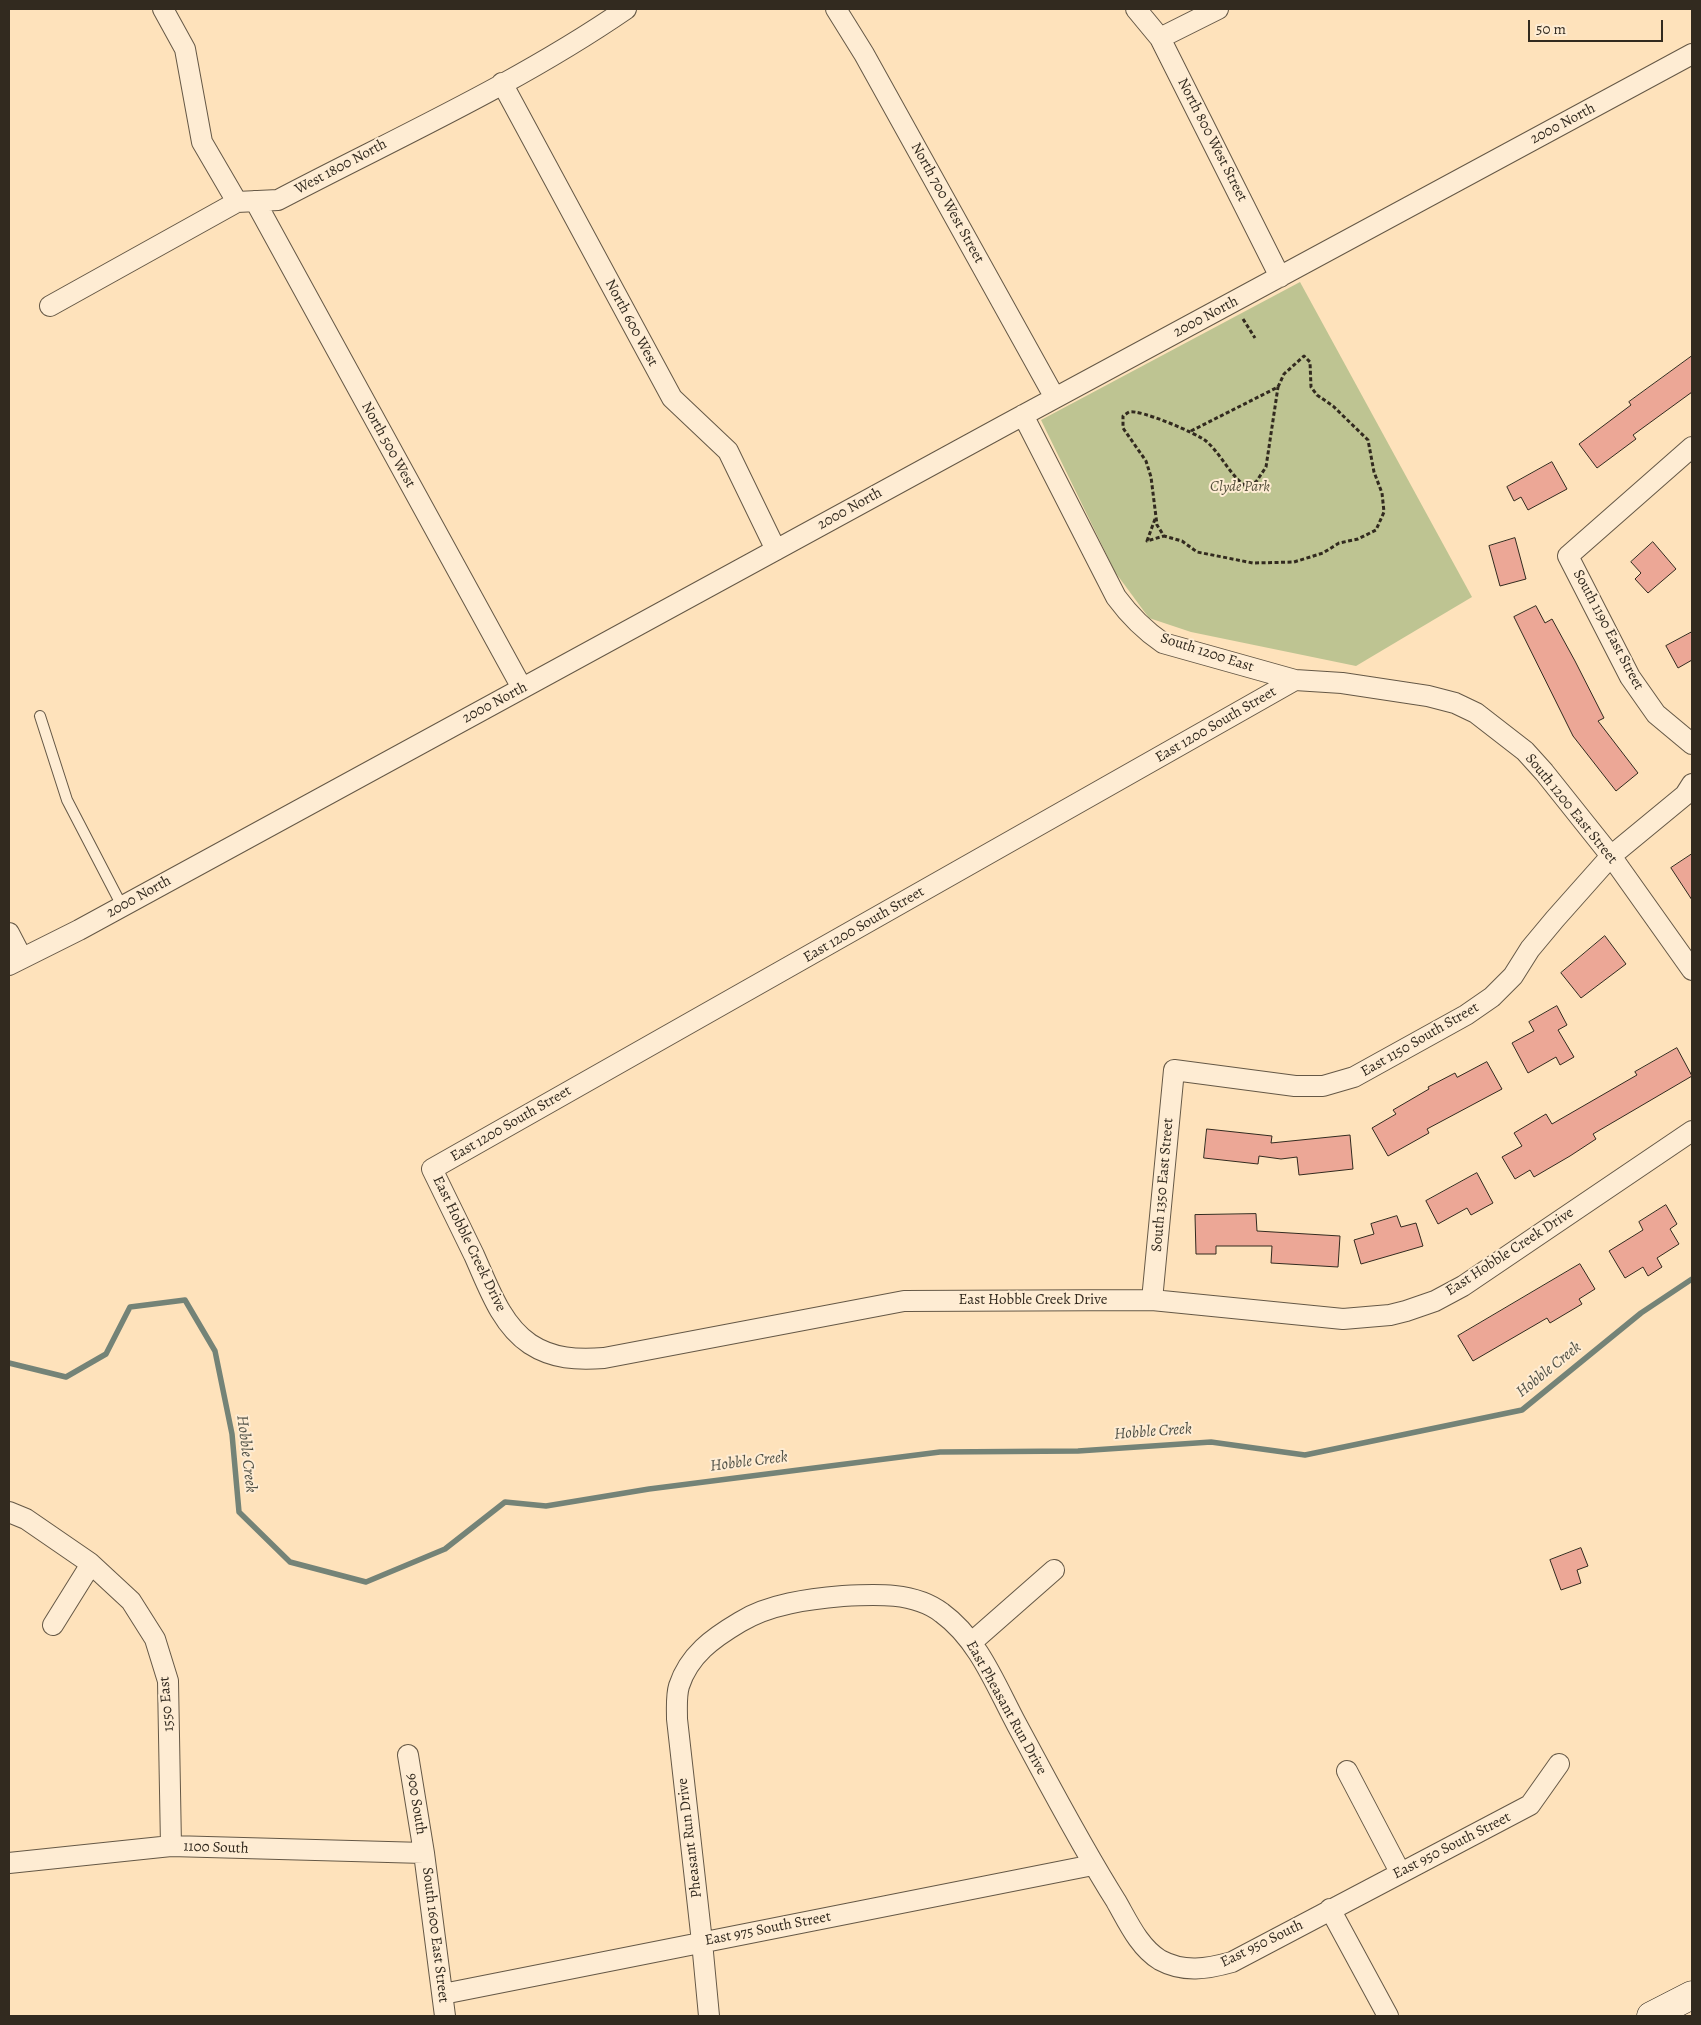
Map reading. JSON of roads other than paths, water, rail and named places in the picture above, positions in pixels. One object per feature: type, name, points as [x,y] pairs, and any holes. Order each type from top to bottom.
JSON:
[{"type":"street","name":"North 500 West","points":[[163,9],[185,50],[202,142],[246,201],[522,688]]},
{"type":"street","name":"West 1800 North","points":[[50,306],[246,201],[278,200],[502,83],[586,36],[626,9]]},
{"type":"street","name":"North 700 West Street","points":[[836,9],[869,62],[1055,398]]},
{"type":"street","name":"North 800 West Street","points":[[1136,9],[1160,38],[1280,277]]},
{"type":"street","points":[[1160,38],[1218,9]]},
{"type":"street","name":"2000 North","points":[[15,962],[122,906],[1023,415],[1692,54]]},
{"type":"street","name":"North 600 West","points":[[502,83],[672,398],[728,451],[776,550]]},
{"type":"street","name":"South 1200 East","points":[[1023,415],[1111,587],[1132,617],[1163,643],[1295,680]]},
{"type":"street","name":"South 1190 East Street","points":[[1692,447],[1568,556],[1630,677],[1656,714],[1692,744]]},
{"type":"street","name":"South 1200 East Street","points":[[1295,680],[1342,683],[1428,696],[1455,703],[1476,713],[1525,751],[1611,856],[1692,970]]},
{"type":"street","name":"East 1200 South Street","points":[[432,1169],[1295,680]]},
{"type":"street","name":"East 1150 South Street","points":[[1174,1070],[1295,1086],[1323,1086],[1354,1077],[1466,1015],[1492,997],[1513,976],[1530,950],[1554,920],[1611,856],[1685,795],[1692,784]]},
{"type":"street","points":[[9,933],[15,962]]},
{"type":"street","name":"South 1350 East Street","points":[[1152,1300],[1174,1070]]},
{"type":"street","name":"East Hobble Creek Drive","points":[[432,1169],[497,1305],[511,1327],[530,1344],[553,1356],[578,1360],[604,1358],[904,1301],[1152,1300],[1344,1319],[1390,1315],[1435,1301],[1463,1286],[1692,1131]]},
{"type":"street","name":"1550 East","points":[[9,1512],[26,1519],[91,1564],[131,1601],[155,1639],[168,1681],[171,1846]]},
{"type":"street","points":[[53,1625],[91,1564]]},
{"type":"street","points":[[972,1642],[1054,1570]]},
{"type":"street","name":"East Pheasant Run Drive","points":[[690,1661],[719,1634],[744,1619],[781,1605],[831,1597],[875,1594],[911,1598],[942,1612],[972,1642],[1093,1865]]},
{"type":"street","name":"Pheasant Run Drive","points":[[690,1661],[678,1687],[676,1719],[709,2016]]},
{"type":"street","name":"900 South","points":[[408,1755],[424,1853]]},
{"type":"street","name":"East 950 South Street","points":[[1330,1909],[1530,1805],[1558,1764]]},
{"type":"street","points":[[1346,1771],[1400,1872]]},
{"type":"street","name":"1100 South","points":[[9,1863],[171,1846],[424,1853]]},
{"type":"street","name":"South 1600 East Street","points":[[424,1853],[445,2016]]},
{"type":"street","name":"East 950 South","points":[[1093,1865],[1145,1949],[1161,1960],[1185,1968],[1204,1969],[1232,1962],[1330,1909]]},
{"type":"street","name":"East 975 South Street","points":[[443,1994],[1093,1865]]},
{"type":"street","points":[[1330,1909],[1388,2016]]},
{"type":"street","points":[[1660,2014],[1692,1994]]},
{"type":"lane","points":[[40,716],[67,800],[122,906]]},
{"type":"waterway","name":"Hobble Creek","points":[[9,1363],[66,1377],[106,1354],[130,1307],[185,1300],[215,1351],[232,1434],[239,1512],[290,1562],[366,1582],[445,1549],[505,1502],[546,1506],[649,1489],[940,1452],[1078,1451],[1211,1442],[1305,1455],[1522,1410],[1641,1313],[1692,1279]]},
{"type":"park label","name":"Clyde Park","points":[[1240,487]]}]
